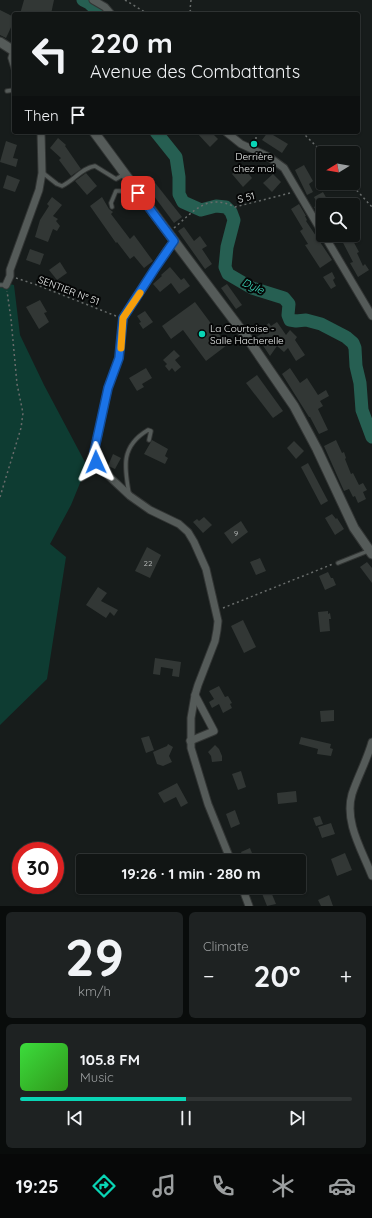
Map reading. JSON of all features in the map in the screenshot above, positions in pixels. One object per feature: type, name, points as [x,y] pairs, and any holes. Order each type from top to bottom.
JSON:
[{"type":"main road","points":[[0,42],[12,49]]},
{"type":"main road","points":[[95,134],[248,339],[294,406],[317,449],[354,528],[371,552]]},
{"type":"street","points":[[93,0],[105,7],[109,12]]},
{"type":"street","points":[[3,285],[10,276],[10,270],[39,190],[42,173],[41,134]]},
{"type":"street","points":[[228,134],[241,144],[269,157],[284,168],[316,222]]},
{"type":"street","points":[[174,241],[123,318],[119,358],[108,388],[94,452],[96,462],[100,468],[130,496],[150,510],[179,524],[188,532],[206,569],[218,621],[215,641],[195,695],[191,718],[190,741],[194,760],[208,804],[228,854]]},
{"type":"street","points":[[328,242],[372,316]]},
{"type":"street","points":[[190,741],[214,731],[195,695]]},
{"type":"street","points":[[372,742],[370,756],[352,794],[350,814],[352,825],[372,876]]},
{"type":"street","points":[[245,894],[249,906]]},
{"type":"lane","points":[[12,53],[10,58],[12,64]]},
{"type":"lane","points":[[7,91],[12,90]]},
{"type":"lane","points":[[42,173],[62,186],[87,167],[95,166],[116,179],[125,174]]},
{"type":"lane","points":[[112,207],[111,203],[116,191],[121,191],[133,196],[138,193]]},
{"type":"lane","points":[[130,496],[125,471],[129,448],[138,436],[148,430],[151,431],[149,440]]},
{"type":"lane","points":[[338,563],[371,552]]},
{"type":"path","points":[[125,0],[145,12]]},
{"type":"path","points":[[191,0],[191,12]]},
{"type":"path","points":[[254,149],[256,134]]},
{"type":"path","points":[[304,134],[316,146]]},
{"type":"path","points":[[356,190],[372,207]]},
{"type":"path","name":"S 51","points":[[168,233],[199,206],[209,202],[228,203],[235,207],[298,191]]},
{"type":"path","name":"SENTIER N° 51","points":[[10,276],[123,318]]},
{"type":"path","points":[[0,497],[21,428],[23,413],[17,384],[11,319],[3,285]]},
{"type":"path","points":[[216,610],[338,563]]},
{"type":"green space","points":[[0,282],[14,285],[20,335],[44,385],[87,466],[71,505],[50,544],[66,557],[47,679],[0,725]]},
{"type":"building","points":[[24,0],[54,0],[51,12],[21,12]]},
{"type":"building","points":[[0,10],[12,16],[12,25],[6,38],[0,35]]},
{"type":"building","points":[[198,134],[213,134],[218,139],[210,147]]},
{"type":"building","points":[[266,134],[271,134],[288,144],[282,153],[262,140]]},
{"type":"building","points":[[58,138],[66,145],[65,146],[81,169],[71,176],[59,160],[61,158],[50,148]]},
{"type":"building","points":[[6,141],[17,145],[13,158],[18,159],[16,167],[0,162]]},
{"type":"building","points":[[304,165],[313,181],[309,184],[313,192],[307,195],[295,170]]},
{"type":"building","points":[[242,166],[252,178],[243,187],[232,174]]},
{"type":"building","points":[[86,173],[97,186],[87,195],[75,181]]},
{"type":"building","points":[[273,174],[281,182],[272,192],[263,183]]},
{"type":"building","points":[[7,175],[20,180],[15,192],[3,188]]},
{"type":"building","points":[[152,179],[182,217],[174,223],[145,184]]},
{"type":"building","points":[[323,192],[326,198],[316,198],[316,201],[314,197]]},
{"type":"building","points":[[52,197],[62,205],[53,216],[58,219],[56,221],[60,226],[57,231],[53,229],[48,242],[35,237],[40,220],[49,206],[47,204]]},
{"type":"building","points":[[102,197],[109,209],[113,212],[111,214],[130,239],[134,235],[153,261],[144,268],[134,256],[130,259],[117,242],[116,243],[90,206]]},
{"type":"building","points":[[299,204],[306,216],[306,221],[316,236],[316,242],[320,242],[332,260],[320,268],[305,245],[308,244],[300,231],[303,229],[291,209]]},
{"type":"building","points":[[184,227],[194,241],[200,236],[207,246],[202,249],[212,264],[205,269],[178,231]]},
{"type":"building","points":[[343,242],[354,242],[359,252],[357,253],[363,266],[365,264],[369,270],[358,277],[350,263],[353,262]]},
{"type":"building","points":[[30,249],[44,254],[40,265],[26,260]]},
{"type":"building","points":[[60,262],[67,273],[57,280],[49,270]]},
{"type":"building","points":[[170,267],[181,280],[184,278],[190,286],[179,294],[171,283],[160,292],[153,284]]},
{"type":"building","points":[[332,272],[335,278],[333,280],[336,286],[331,289],[323,277]]},
{"type":"building","points":[[227,284],[242,305],[236,309],[221,288]]},
{"type":"building","points":[[40,300],[47,312],[44,313],[49,322],[39,329],[26,307]]},
{"type":"building","name":"La Courtoise - Salle Hacherelle","points":[[195,302],[227,345],[206,361],[183,330],[171,339],[162,326]]},
{"type":"building","points":[[145,311],[153,322],[143,329],[137,316]]},
{"type":"building","points":[[277,322],[286,335],[290,330],[297,337],[295,340],[305,355],[296,361],[288,348],[284,352],[277,346],[270,356],[262,344],[260,345],[255,338],[267,330],[264,327],[269,323],[271,326]]},
{"type":"building","points":[[174,350],[180,356],[175,360],[181,367],[175,372],[172,368],[169,371],[165,366],[167,364],[163,360]]},
{"type":"building","points":[[146,368],[152,378],[142,384],[144,387],[137,391],[129,378]]},
{"type":"building","points":[[290,368],[300,383],[307,378],[318,395],[326,390],[329,396],[320,401],[323,406],[318,409],[328,430],[319,434],[310,417],[282,374]]},
{"type":"building","points":[[257,375],[283,411],[273,418],[246,383]]},
{"type":"building","points":[[152,440],[168,449],[165,456],[168,458],[165,464],[144,454]]},
{"type":"building","points":[[336,440],[342,453],[344,452],[351,474],[353,473],[359,485],[363,483],[367,490],[363,492],[366,499],[358,503],[355,496],[353,497],[349,489],[344,491],[324,446]]},
{"type":"building","points":[[294,441],[304,451],[296,459],[287,448]]},
{"type":"building","points":[[113,454],[121,458],[115,469],[108,466]]},
{"type":"building","points":[[308,463],[328,501],[321,505],[301,467]]},
{"type":"building","points":[[332,514],[336,519],[337,518],[344,529],[335,535],[325,518]]},
{"type":"building","points":[[204,517],[212,525],[203,533],[193,522],[197,519],[199,521]]},
{"type":"building","points":[[241,521],[248,532],[232,544],[224,533]]},
{"type":"building","points":[[147,547],[161,555],[150,578],[135,571]]},
{"type":"building","points":[[260,558],[266,571],[256,575],[250,562]]},
{"type":"building","points":[[367,562],[372,568],[372,583],[360,567]]},
{"type":"building","points":[[328,572],[336,585],[325,590],[319,576]]},
{"type":"building","points":[[98,587],[107,593],[101,601],[118,610],[114,616],[110,612],[106,618],[86,605]]},
{"type":"building","points":[[328,611],[331,619],[329,619],[330,631],[320,632],[318,612]]},
{"type":"building","points":[[243,620],[256,647],[244,653],[231,626]]},
{"type":"building","points":[[155,658],[181,662],[179,677],[172,676],[173,669],[161,667],[160,675],[153,674]]},
{"type":"building","points":[[219,686],[225,697],[228,696],[232,703],[230,704],[232,708],[223,713],[219,704],[212,708],[209,702],[214,699],[209,691]]},
{"type":"building","points":[[334,710],[334,721],[321,722],[320,711]]},
{"type":"building","points":[[149,736],[154,750],[146,753],[141,738]]},
{"type":"building","points":[[301,737],[331,744],[330,748],[333,749],[331,756],[317,754],[318,749],[299,744]]},
{"type":"building","points":[[168,744],[173,747],[169,756],[172,762],[163,766],[157,764],[153,752],[167,746]]},
{"type":"building","points":[[215,745],[219,749],[222,756],[222,761],[212,762],[211,756],[208,752]]},
{"type":"building","points":[[241,771],[246,787],[238,790],[232,774]]},
{"type":"building","points":[[177,783],[188,803],[181,807],[176,797],[164,803],[158,793]]},
{"type":"building","points":[[296,791],[297,802],[278,804],[277,793]]},
{"type":"building","points":[[235,810],[240,824],[231,828],[226,814]]},
{"type":"building","points":[[320,816],[323,824],[316,826],[313,818]]},
{"type":"building","points":[[331,823],[335,834],[322,838],[318,827]]},
{"type":"building","points":[[250,848],[252,854],[242,854],[241,852]]},
{"type":"building","points":[[345,853],[352,870],[337,876],[331,859]]},
{"type":"building","points":[[262,894],[272,894],[276,904],[267,906]]},
{"type":"building","points":[[329,895],[333,906],[321,906],[318,900]]},
{"type":"waterway","name":"Dyle","points":[[83,0],[89,3],[99,12]]},
{"type":"waterway","name":"Dyle","points":[[158,134],[176,157],[179,177],[179,194],[183,202],[201,210],[216,206],[226,207],[231,212],[234,220],[227,247],[225,267],[228,274],[252,288],[284,298],[289,304],[288,315],[290,320],[306,320],[321,324],[346,337],[353,343],[360,383],[362,410],[372,437]]},
{"type":"slow traffic","points":[[121,348],[123,318],[140,293]]},
{"type":"place","name":"Derrière chez moi","points":[[254,144]]},
{"type":"place","name":"La Courtoise - Salle Hacherelle","points":[[202,334]]},
{"type":"route","points":[[96,462],[94,452],[108,388],[121,349],[123,318],[174,241],[138,193]]}]
